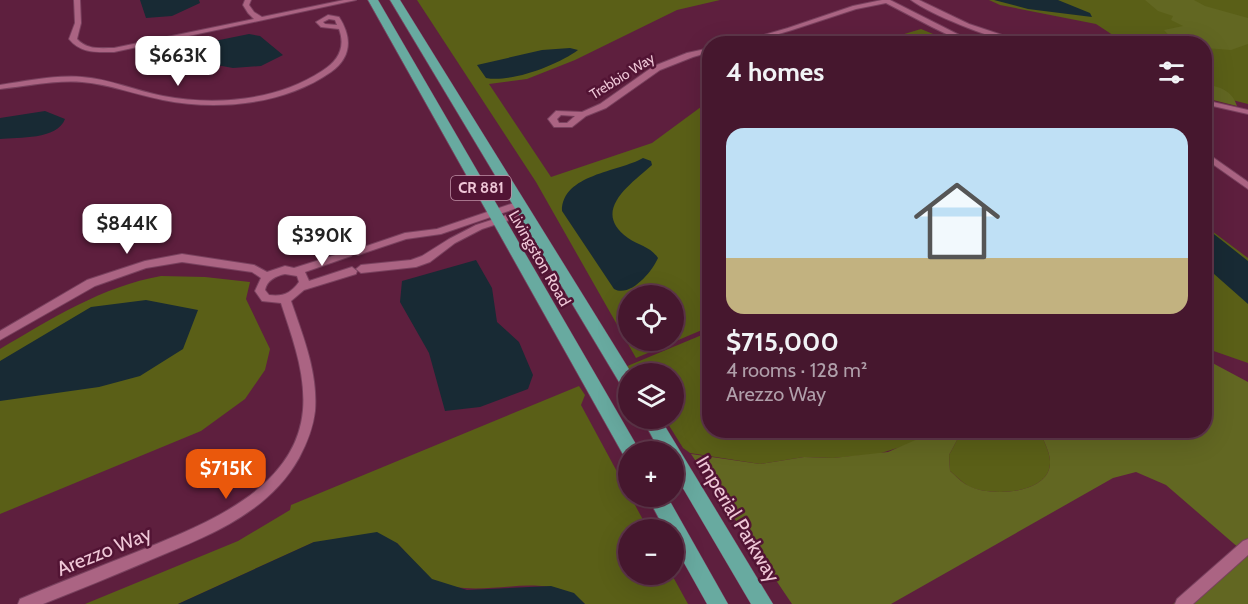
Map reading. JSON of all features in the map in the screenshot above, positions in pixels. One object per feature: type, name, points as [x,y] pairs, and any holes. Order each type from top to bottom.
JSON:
[{"type":"main road","name":"Livingston Road","points":[[373,0],[625,441]]},
{"type":"main road","name":"Livingston Road","points":[[395,0],[618,365]]},
{"type":"main road","name":"Imperial Parkway","points":[[684,474],[763,604]]},
{"type":"main road","points":[[662,507],[718,604]]},
{"type":"street","points":[[78,0],[78,23],[73,39],[83,48],[114,50],[353,0]]},
{"type":"street","points":[[248,0],[246,5],[249,10],[255,18],[262,19]]},
{"type":"street","points":[[307,10],[324,0]]},
{"type":"street","points":[[764,36],[874,0]]},
{"type":"street","points":[[914,0],[966,25],[1001,36]]},
{"type":"street","points":[[855,7],[886,1],[956,36]]},
{"type":"street","points":[[0,87],[74,79],[187,102],[248,99],[281,93],[325,73],[338,63],[347,46],[342,27]]},
{"type":"street","name":"Trebbio Way","points":[[583,114],[603,106],[657,68],[702,52]]},
{"type":"street","points":[[1212,104],[1248,112]]},
{"type":"street","points":[[1212,159],[1248,186]]},
{"type":"street","points":[[497,216],[462,235],[426,259],[412,264],[356,270],[302,287],[285,299],[271,300],[262,295],[260,286],[267,277],[279,271],[296,271],[405,236],[438,232],[522,208]]},
{"type":"street","points":[[377,246],[385,266]]},
{"type":"street","points":[[0,336],[91,283],[145,265],[182,258],[254,269],[267,277]]},
{"type":"street","points":[[296,271],[303,277],[302,287]]},
{"type":"street","name":"Arezzo Way","points":[[25,604],[188,538],[229,517],[257,498],[286,466],[302,441],[309,403],[300,345],[285,299]]},
{"type":"street","points":[[1182,604],[1248,546]]},
{"type":"green space","points":[[417,0],[720,0],[677,10],[575,60],[527,79],[489,84],[551,177],[652,143],[702,106],[702,330],[684,338],[684,285],[618,285],[618,326],[536,182]]},
{"type":"green space","points":[[989,0],[1248,0],[1248,104],[1212,95],[1212,36],[1114,36],[1096,24],[1000,5]]},
{"type":"green space","points":[[1145,0],[1194,0],[1205,6],[1248,18],[1248,44],[1231,50],[1212,49],[1212,36],[1170,36],[1164,30],[1183,26],[1171,20],[1173,16],[1158,11]]},
{"type":"green space","points":[[921,29],[938,36],[898,36]]},
{"type":"green space","points":[[1212,85],[1229,93],[1237,106],[1212,100]]},
{"type":"green space","points":[[1212,231],[1248,258],[1248,363],[1212,350]]},
{"type":"green space","points":[[161,276],[205,277],[250,282],[246,299],[270,349],[265,370],[245,399],[201,431],[0,514],[0,349],[78,305],[119,287]]},
{"type":"green space","points":[[702,335],[702,438],[922,438],[878,454],[833,458],[804,457],[760,464],[690,453],[684,449],[684,441],[679,441],[671,429],[684,429],[684,363],[635,363],[663,351],[684,351],[684,342]]},
{"type":"green space","points":[[632,351],[652,351],[636,358]]},
{"type":"green space","points":[[1212,363],[1248,382],[1248,604],[1173,604],[1240,549],[1166,485],[1136,472],[1113,478],[891,604],[792,604],[691,454],[760,464],[804,457],[833,458],[888,452],[920,438],[955,438],[957,440],[949,455],[950,471],[969,486],[990,492],[1004,492],[1031,487],[1041,481],[1048,472],[1050,457],[1043,438],[1212,438]]},
{"type":"green space","points":[[579,386],[585,395],[581,405],[618,473],[618,507],[636,507],[643,519],[618,519],[618,585],[678,585],[688,604],[585,604],[569,593],[551,587],[471,588],[452,586],[429,577],[397,543],[314,542],[178,604],[85,604],[238,541],[290,510],[291,505]]},
{"type":"green space","points":[[955,438],[1043,438],[1050,457],[1048,472],[1041,481],[1018,490],[990,492],[968,486],[950,471],[949,455],[957,440]]},
{"type":"water","points":[[140,0],[199,0],[200,3],[172,16],[146,18]]},
{"type":"water","points":[[994,0],[1058,0],[1090,13],[1092,17],[1028,9]]},
{"type":"water","points":[[249,34],[260,36],[283,55],[261,66],[233,68],[166,56],[170,50]]},
{"type":"water","points":[[570,48],[578,50],[547,67],[508,78],[486,78],[477,65],[542,50]]},
{"type":"water","points":[[45,111],[65,119],[61,126],[54,131],[37,136],[0,139],[0,118]]},
{"type":"water","points":[[643,158],[651,161],[652,165],[618,198],[613,208],[613,218],[617,228],[628,238],[648,249],[658,258],[640,282],[636,285],[618,285],[618,290],[614,289],[562,211],[564,199],[571,189],[581,182]]},
{"type":"water","points":[[1212,233],[1248,261],[1248,304],[1212,272]]},
{"type":"water","points":[[476,260],[492,288],[497,322],[519,342],[533,375],[528,389],[480,407],[445,411],[429,353],[400,302],[402,281]]},
{"type":"water","points":[[146,300],[198,310],[183,349],[140,376],[99,387],[0,401],[0,361],[91,307]]},
{"type":"water","points":[[377,532],[397,543],[432,579],[467,590],[551,586],[574,593],[585,604],[178,604],[314,542]]}]
